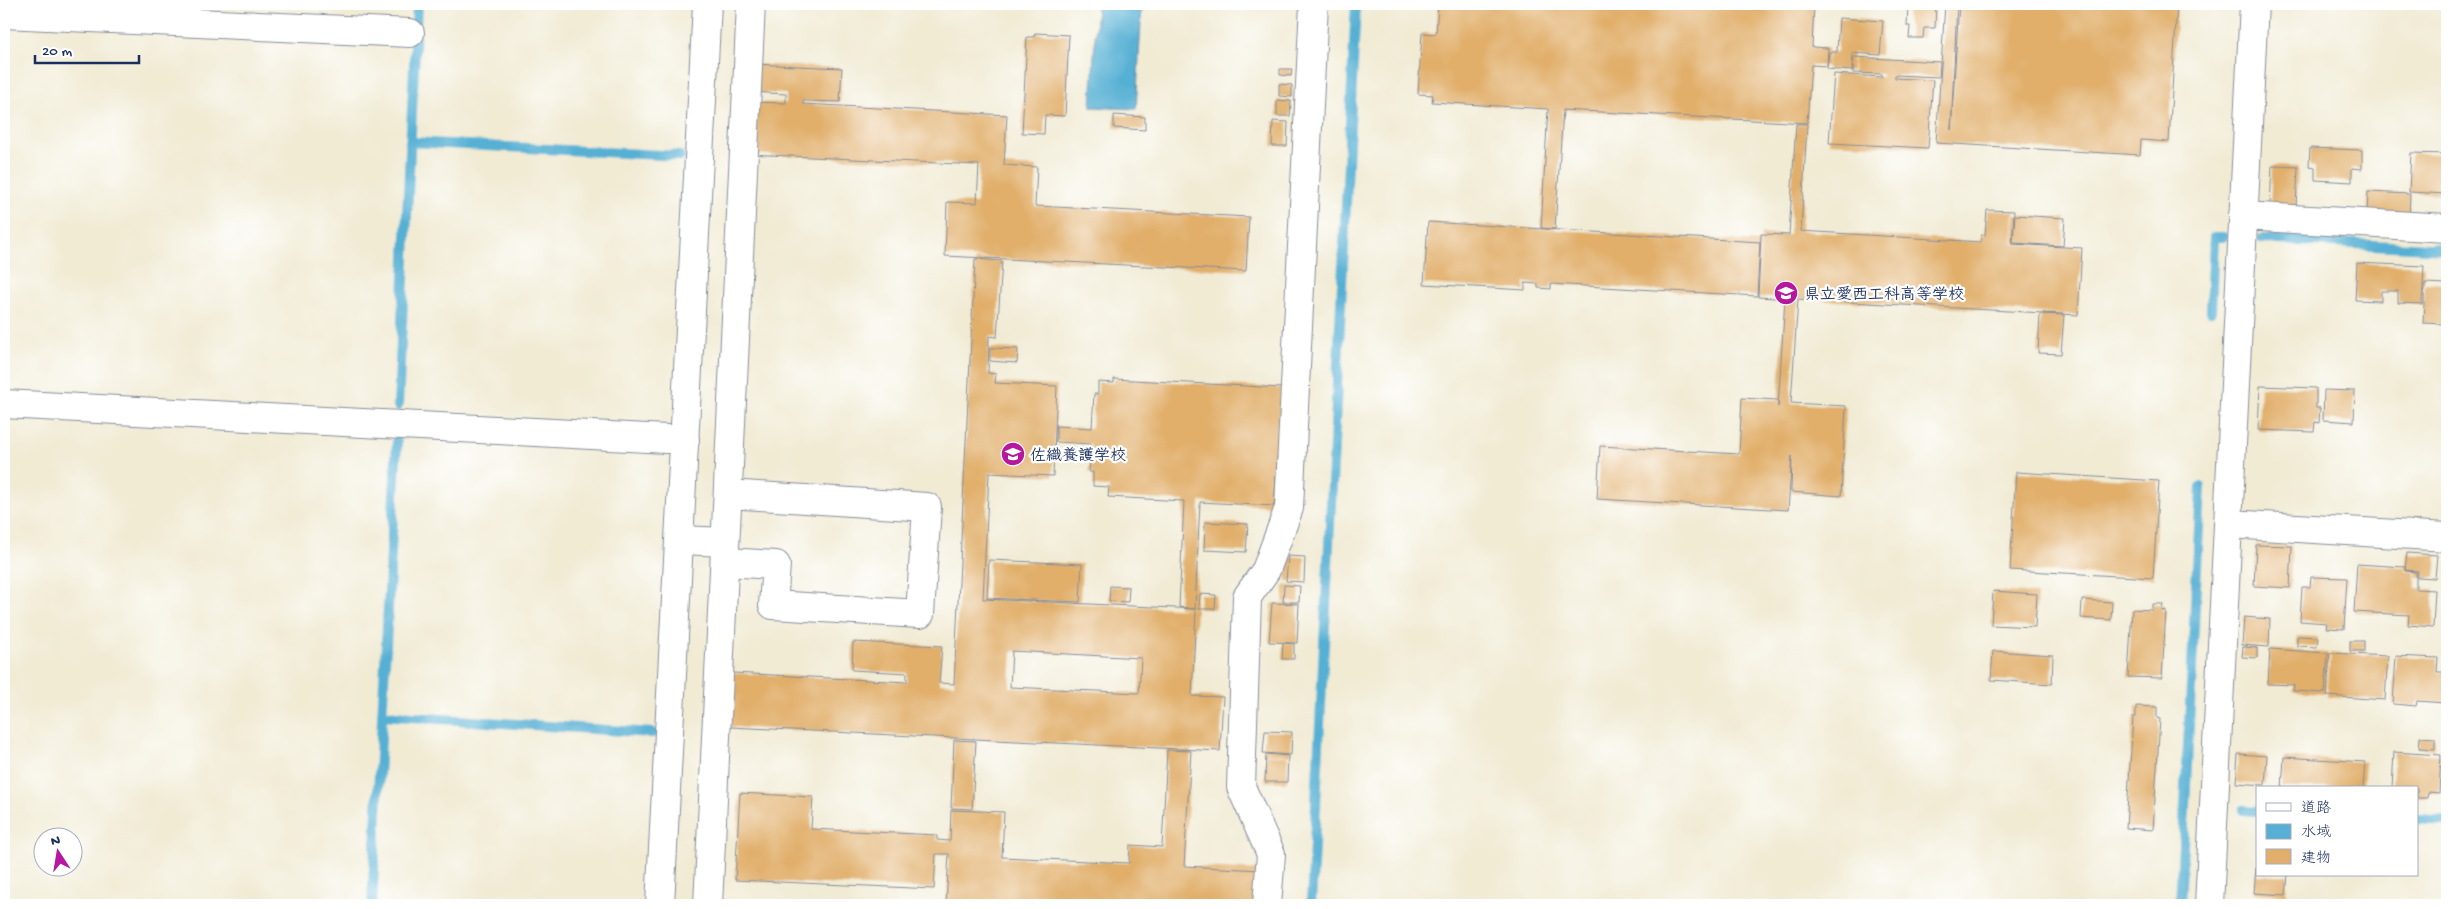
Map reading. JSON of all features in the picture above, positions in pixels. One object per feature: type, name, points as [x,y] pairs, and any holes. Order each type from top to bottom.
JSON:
[{"type":"street","points":[[660,905],[707,4]]},
{"type":"street","points":[[708,905],[751,4]]},
{"type":"street","points":[[1267,905],[1271,854],[1241,787],[1247,597],[1266,570],[1290,508],[1314,4]]},
{"type":"street","points":[[2209,905],[2254,4]]},
{"type":"street","points":[[4,14],[410,33]]},
{"type":"street","points":[[2244,216],[2447,228]]},
{"type":"street","points":[[4,404],[685,440]]},
{"type":"street","points":[[680,540],[776,565],[773,606],[920,614],[927,507],[728,494]]},
{"type":"street","points":[[2229,524],[2447,537]]},
{"type":"water","points":[[1097,4],[1142,4],[1136,109],[1091,107]]},
{"type":"building","points":[[1438,4],[1814,4],[1812,47],[1828,48],[1827,66],[1811,65],[1807,123],[1563,110],[1555,229],[1541,228],[1548,109],[1432,102],[1433,95],[1418,94],[1422,33],[1436,34]]},
{"type":"building","points":[[1908,4],[1936,4],[1935,28],[1924,28],[1923,38],[1909,38],[1910,26],[1907,26]]},
{"type":"building","points":[[1945,4],[1957,4],[1951,130],[1959,4],[2177,4],[2169,142],[2141,140],[2140,155],[1936,143]]},
{"type":"building","points":[[1839,18],[1883,21],[1880,55],[1853,53],[1852,71],[1827,69],[1829,52],[1837,52]]},
{"type":"building","points":[[1035,33],[1069,35],[1065,116],[1045,115],[1044,134],[1022,133],[1027,37],[1034,37]]},
{"type":"building","points":[[1854,57],[1940,62],[1939,77],[1895,75],[1895,78],[1933,80],[1928,148],[1829,143],[1834,74],[1882,77],[1882,74],[1853,73]]},
{"type":"building","points":[[753,64],[842,68],[840,102],[803,101],[803,104],[1007,115],[1004,165],[1037,167],[1035,206],[1249,217],[1246,271],[945,256],[947,202],[977,203],[979,165],[748,154],[751,102],[786,103],[786,94],[751,92]]},
{"type":"building","points":[[1280,69],[1292,69],[1291,76],[1280,75]]},
{"type":"building","points":[[1279,84],[1292,85],[1292,97],[1279,96]]},
{"type":"building","points":[[1277,100],[1291,101],[1290,116],[1277,116]]},
{"type":"building","points":[[1114,115],[1145,117],[1145,130],[1114,128]]},
{"type":"building","points":[[1273,121],[1288,122],[1287,146],[1272,146]]},
{"type":"building","points":[[1796,124],[1807,124],[1801,231],[1981,242],[1981,235],[1985,235],[1987,210],[2014,211],[2012,244],[2082,248],[2078,315],[1798,299],[1791,403],[1846,406],[1841,496],[1791,492],[1792,456],[1788,510],[1597,499],[1600,446],[1739,454],[1742,398],[1778,400],[1778,407],[1785,299],[1791,299],[1758,297],[1761,234],[1789,235]]},
{"type":"building","points":[[2310,148],[2362,150],[2362,169],[2352,168],[2352,182],[2315,180],[2315,167],[2309,166]]},
{"type":"building","points":[[2411,153],[2447,154],[2447,194],[2409,192]]},
{"type":"building","points":[[2272,166],[2298,167],[2296,207],[2270,206]]},
{"type":"building","points":[[2368,192],[2410,194],[2409,218],[2367,216]]},
{"type":"building","points":[[2015,215],[2065,218],[2063,246],[2013,243]]},
{"type":"building","points":[[1428,222],[1760,242],[1757,296],[1551,284],[1551,289],[1538,288],[1538,284],[1525,283],[1525,290],[1424,284]]},
{"type":"building","points":[[975,259],[1002,261],[997,337],[989,336],[988,373],[996,374],[995,383],[1057,386],[1053,476],[989,473],[983,599],[1196,609],[1192,696],[1223,697],[1220,751],[730,727],[733,673],[907,682],[907,673],[852,670],[853,642],[942,646],[939,683],[954,684]],"holes":[[[1012,651],[1141,658],[1139,693],[1010,687]]]},
{"type":"building","points":[[2357,263],[2424,266],[2422,304],[2398,303],[2398,291],[2381,291],[2381,301],[2355,300]]},
{"type":"building","points":[[2425,283],[2447,284],[2447,324],[2423,323]]},
{"type":"building","points":[[2040,314],[2064,315],[2061,354],[2038,353]]},
{"type":"building","points":[[990,348],[1018,349],[1017,363],[990,361]]},
{"type":"building","points":[[1114,379],[1282,388],[1274,506],[1200,502],[1195,609],[1179,607],[1184,501],[1108,497],[1109,487],[1093,486],[1093,472],[1089,472],[1091,444],[1056,442],[1056,426],[1092,428],[1094,394],[1098,394],[1098,382],[1114,383]]},
{"type":"building","points":[[2260,386],[2316,388],[2316,408],[2320,408],[2319,423],[2315,422],[2314,432],[2258,430]]},
{"type":"building","points":[[2324,390],[2355,391],[2354,422],[2323,420]]},
{"type":"building","points":[[2016,472],[2159,481],[2153,578],[2010,570]]},
{"type":"building","points":[[1205,522],[1248,524],[1246,552],[1204,550]]},
{"type":"building","points":[[2256,545],[2292,546],[2290,588],[2254,586]]},
{"type":"building","points":[[2407,553],[2437,555],[2435,578],[2417,577],[2418,571],[2405,570]]},
{"type":"building","points":[[1288,556],[1305,557],[1304,582],[1286,581]]},
{"type":"building","points":[[989,560],[1082,564],[1080,602],[987,598]]},
{"type":"building","points":[[2357,564],[2405,567],[2405,571],[2416,572],[2416,589],[2435,590],[2433,627],[2408,625],[2409,615],[2354,612]]},
{"type":"building","points":[[2311,577],[2347,578],[2344,629],[2326,628],[2327,623],[2300,621],[2302,587],[2310,587]]},
{"type":"building","points":[[1284,585],[1300,586],[1299,602],[1283,602]]},
{"type":"building","points":[[1110,586],[1129,587],[1128,602],[1109,601]]},
{"type":"building","points":[[1993,591],[2037,594],[2035,627],[1991,625]]},
{"type":"building","points":[[1200,594],[1216,595],[1215,609],[1199,609]]},
{"type":"building","points":[[2082,600],[2112,602],[2111,620],[2081,618]]},
{"type":"building","points":[[1272,603],[1299,604],[1297,643],[1269,642]]},
{"type":"building","points":[[2152,604],[2163,604],[2162,611],[2166,610],[2162,678],[2128,677],[2132,609],[2152,610]]},
{"type":"building","points":[[2244,617],[2270,619],[2269,647],[2242,645]]},
{"type":"building","points":[[2297,636],[2318,637],[2317,647],[2297,646]]},
{"type":"building","points":[[2350,641],[2364,641],[2364,651],[2350,651]]},
{"type":"building","points":[[1283,643],[1294,644],[1294,659],[1282,659]]},
{"type":"building","points":[[2243,647],[2257,648],[2257,658],[2242,657]]},
{"type":"building","points":[[2270,649],[2328,653],[2325,693],[2293,691],[2294,685],[2268,684]]},
{"type":"building","points":[[1993,651],[2053,655],[2052,684],[1991,680]]},
{"type":"building","points":[[2330,653],[2388,656],[2385,700],[2327,696]]},
{"type":"building","points":[[2396,656],[2438,658],[2437,672],[2447,672],[2445,703],[2417,701],[2416,706],[2393,704]]},
{"type":"building","points":[[2136,706],[2157,707],[2157,718],[2160,719],[2153,830],[2126,828],[2133,717],[2136,717]]},
{"type":"building","points":[[1265,731],[1292,732],[1291,755],[1263,753]]},
{"type":"building","points":[[2420,737],[2435,738],[2435,749],[2419,748]]},
{"type":"building","points":[[954,740],[976,741],[972,809],[951,808]]},
{"type":"building","points":[[1167,750],[1191,751],[1184,866],[1261,870],[1259,905],[946,905],[949,854],[936,854],[934,889],[735,880],[740,793],[813,797],[811,829],[937,835],[937,840],[950,841],[951,810],[1004,812],[1002,857],[1129,863],[1130,845],[1162,847]]},
{"type":"building","points":[[2394,752],[2441,755],[2439,793],[2428,792],[2427,798],[2418,798],[2418,786],[2392,786]]},
{"type":"building","points":[[1266,754],[1288,756],[1287,782],[1265,782]]},
{"type":"building","points":[[2238,754],[2267,756],[2265,785],[2236,783]]},
{"type":"building","points":[[2284,757],[2365,762],[2363,786],[2282,786]]},
{"type":"building","points":[[2256,868],[2256,876],[2288,876],[2286,895],[2254,893]]},
{"type":"waterway","points":[[398,406],[417,4]]},
{"type":"waterway","points":[[1311,905],[1356,4]]},
{"type":"waterway","points":[[410,142],[680,156]]},
{"type":"waterway","points":[[2211,311],[2214,237],[2223,237]]},
{"type":"waterway","points":[[2262,239],[2447,249]]},
{"type":"waterway","points":[[372,905],[397,441]]},
{"type":"waterway","points":[[2180,905],[2201,487]]},
{"type":"waterway","points":[[382,715],[653,733]]},
{"type":"waterway","points":[[2243,810],[2256,811]]},
{"type":"waterway","points":[[2418,819],[2447,821]]},
{"type":"place","name":"県立愛西工科高等学校","points":[[1786,293]]},
{"type":"place","name":"佐織養護学校","points":[[1013,454]]}]
